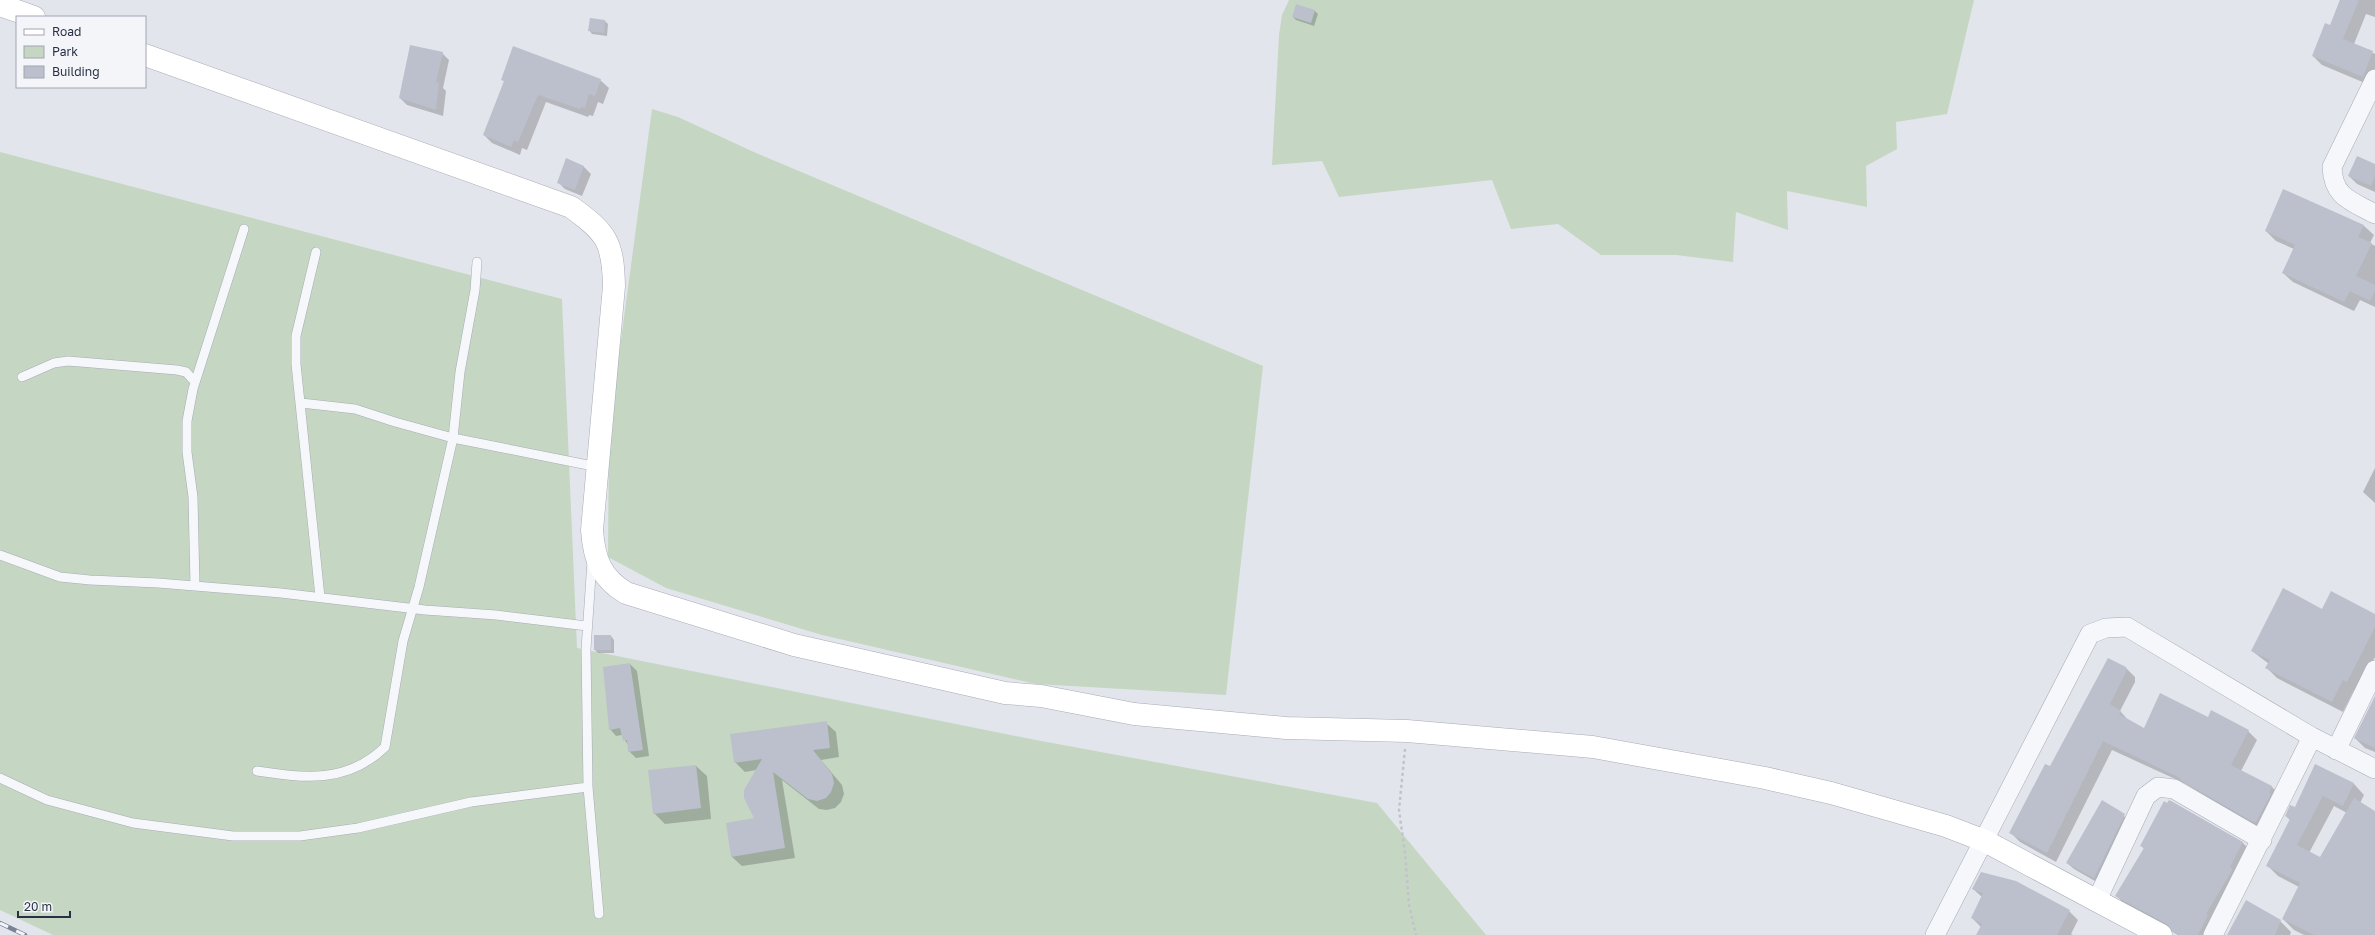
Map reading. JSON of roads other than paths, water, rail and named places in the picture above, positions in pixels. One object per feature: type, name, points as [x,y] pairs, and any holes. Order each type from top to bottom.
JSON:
[{"type":"street","points":[[0,5],[31,16]]},
{"type":"street","points":[[146,55],[571,207],[595,224],[606,241],[613,258],[614,286],[598,467],[593,544],[602,570],[609,581],[626,593],[675,610],[802,647],[1005,693],[1041,696],[1134,714],[1286,728],[1407,731],[1585,746],[1657,757],[1831,793],[1946,826],[1985,841],[2096,902],[2161,935]]},
{"type":"street","points":[[2375,79],[2332,167],[2332,181],[2337,191],[2347,199],[2375,214]]},
{"type":"street","points":[[1935,935],[1985,841],[2090,634],[2106,628],[2127,628],[2312,737],[2375,769]]},
{"type":"street","points":[[2336,750],[2375,670]]},
{"type":"street","points":[[2213,935],[2262,840],[2312,737]]},
{"type":"street","points":[[2096,902],[2146,796],[2158,787],[2174,789],[2262,840]]},
{"type":"lane","points":[[195,586],[193,497],[187,444],[187,422],[195,382],[244,229]]},
{"type":"lane","points":[[316,252],[296,336],[296,364],[320,597]]},
{"type":"lane","points":[[257,771],[304,778],[334,775],[362,765],[385,747],[403,641],[411,608],[419,587],[453,438],[460,372],[475,290],[477,262]]},
{"type":"lane","points":[[22,377],[54,363],[68,361],[177,370],[186,372],[195,382]]},
{"type":"lane","points":[[301,403],[355,409],[453,438],[598,467]]},
{"type":"lane","points":[[593,544],[587,626],[588,787],[599,914]]},
{"type":"lane","points":[[0,555],[60,577],[195,586],[320,597],[587,626]]},
{"type":"lane","points":[[0,778],[47,800],[133,823],[234,836],[300,836],[351,829],[471,802],[588,787]]},
{"type":"railway","points":[[0,923],[25,935]]}]
